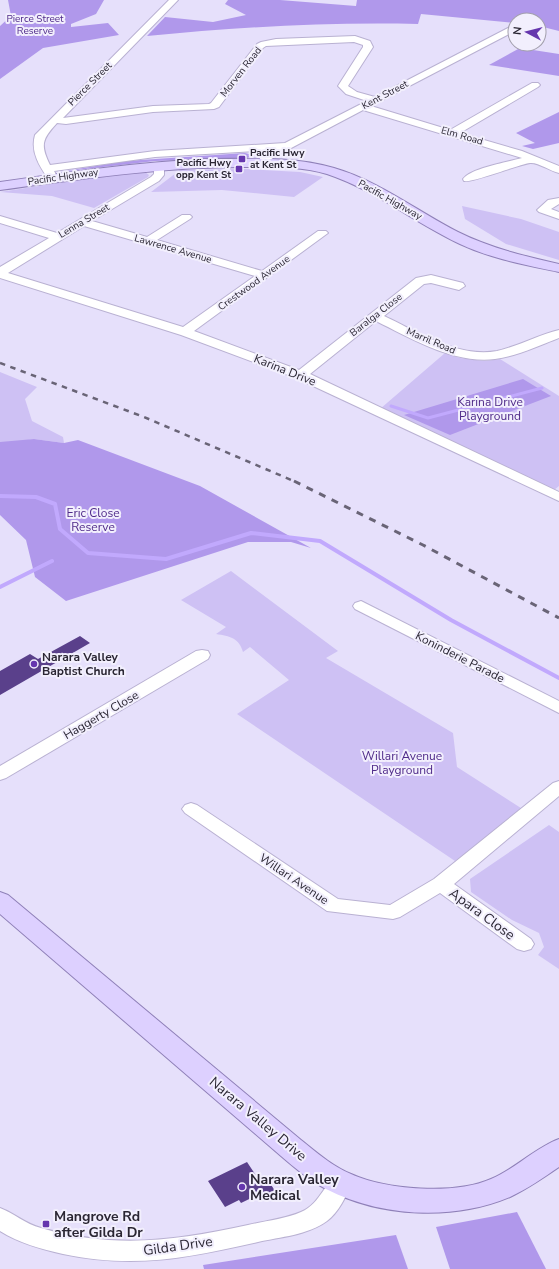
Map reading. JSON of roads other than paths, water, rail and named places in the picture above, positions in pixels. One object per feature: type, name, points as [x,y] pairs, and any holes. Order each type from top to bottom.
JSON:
[{"type":"main road","name":"Pacific Highway","points":[[0,186],[50,174],[159,166],[263,163],[328,170],[364,184],[453,236],[481,248],[505,256],[559,268]]},
{"type":"main road","name":"Narara Valley Drive","points":[[0,901],[291,1148],[341,1183],[404,1200],[462,1198],[490,1192],[516,1180],[559,1151]]},
{"type":"street","name":"Pierce Street","points":[[50,174],[38,146],[40,135],[174,0]]},
{"type":"street","name":"Kent Street","points":[[263,163],[265,158],[286,146],[507,32]]},
{"type":"street","name":"Morven Road","points":[[54,120],[66,121],[153,109],[210,107],[215,105],[260,46],[276,42],[354,39],[363,40],[368,47],[343,86],[345,90],[351,93],[376,100]]},
{"type":"street","points":[[452,133],[535,85]]},
{"type":"street","name":"Elm Road","points":[[362,107],[518,153],[559,170]]},
{"type":"street","name":"Pacific Highway","points":[[50,174],[155,154],[286,146]]},
{"type":"street","points":[[468,179],[478,174],[532,159]]},
{"type":"street","name":"Lenna Street","points":[[0,273],[155,179],[159,175],[159,166]]},
{"type":"street","points":[[559,200],[552,202],[543,210],[559,216]]},
{"type":"street","points":[[148,242],[186,218]]},
{"type":"street","points":[[0,219],[58,237]]},
{"type":"street","name":"Lawrence Avenue","points":[[82,222],[264,275]]},
{"type":"street","name":"Crestwood Avenue","points":[[185,332],[322,233]]},
{"type":"street","name":"Karina Drive","points":[[0,273],[185,332],[301,375],[559,497]]},
{"type":"street","name":"Baralga Close","points":[[301,375],[422,279],[431,279],[459,286]]},
{"type":"street","name":"Marril Road","points":[[375,316],[451,350],[476,356],[495,356],[559,334]]},
{"type":"street","name":"Koninderie Parade","points":[[361,606],[559,708]]},
{"type":"street","name":"Haggerty Close","points":[[0,774],[202,655]]},
{"type":"street","name":"Willari Avenue","points":[[191,809],[334,906],[392,912],[441,884],[559,787]]},
{"type":"street","name":"Apara Close","points":[[441,884],[524,944]]},
{"type":"street","name":"Gilda Drive","points":[[0,1218],[20,1231],[44,1240],[109,1251],[138,1252],[163,1250],[312,1220],[324,1211],[341,1183]]},
{"type":"waterway","points":[[391,406],[428,418],[542,388]]},
{"type":"waterway","points":[[0,496],[36,497],[55,504],[60,529],[88,553],[166,559],[251,533],[320,541],[451,620],[559,678]]},
{"type":"waterway","points":[[0,587],[52,561]]},
{"type":"railway","points":[[0,363],[144,417],[296,482]]},
{"type":"railway","points":[[294,481],[423,545],[559,618]]},
{"type":"place","name":"Pacific Hwy at Kent St","points":[[242,159]]},
{"type":"place","name":"Pacific Hwy opp Kent St","points":[[239,169]]},
{"type":"place","name":"Narara Valley Baptist Church","points":[[34,664]]},
{"type":"place","name":"Narara Valley Medical","points":[[242,1187]]},
{"type":"place","name":"Mangrove Rd after Gilda Dr","points":[[46,1224]]},
{"type":"park label","name":"Pierce Street Reserve","points":[[35,24]]},
{"type":"park label","name":"Karina Drive Playground","points":[[490,409]]},
{"type":"park label","name":"Eric Close Reserve","points":[[93,520]]},
{"type":"park label","name":"Willari Avenue Playground","points":[[402,763]]}]
